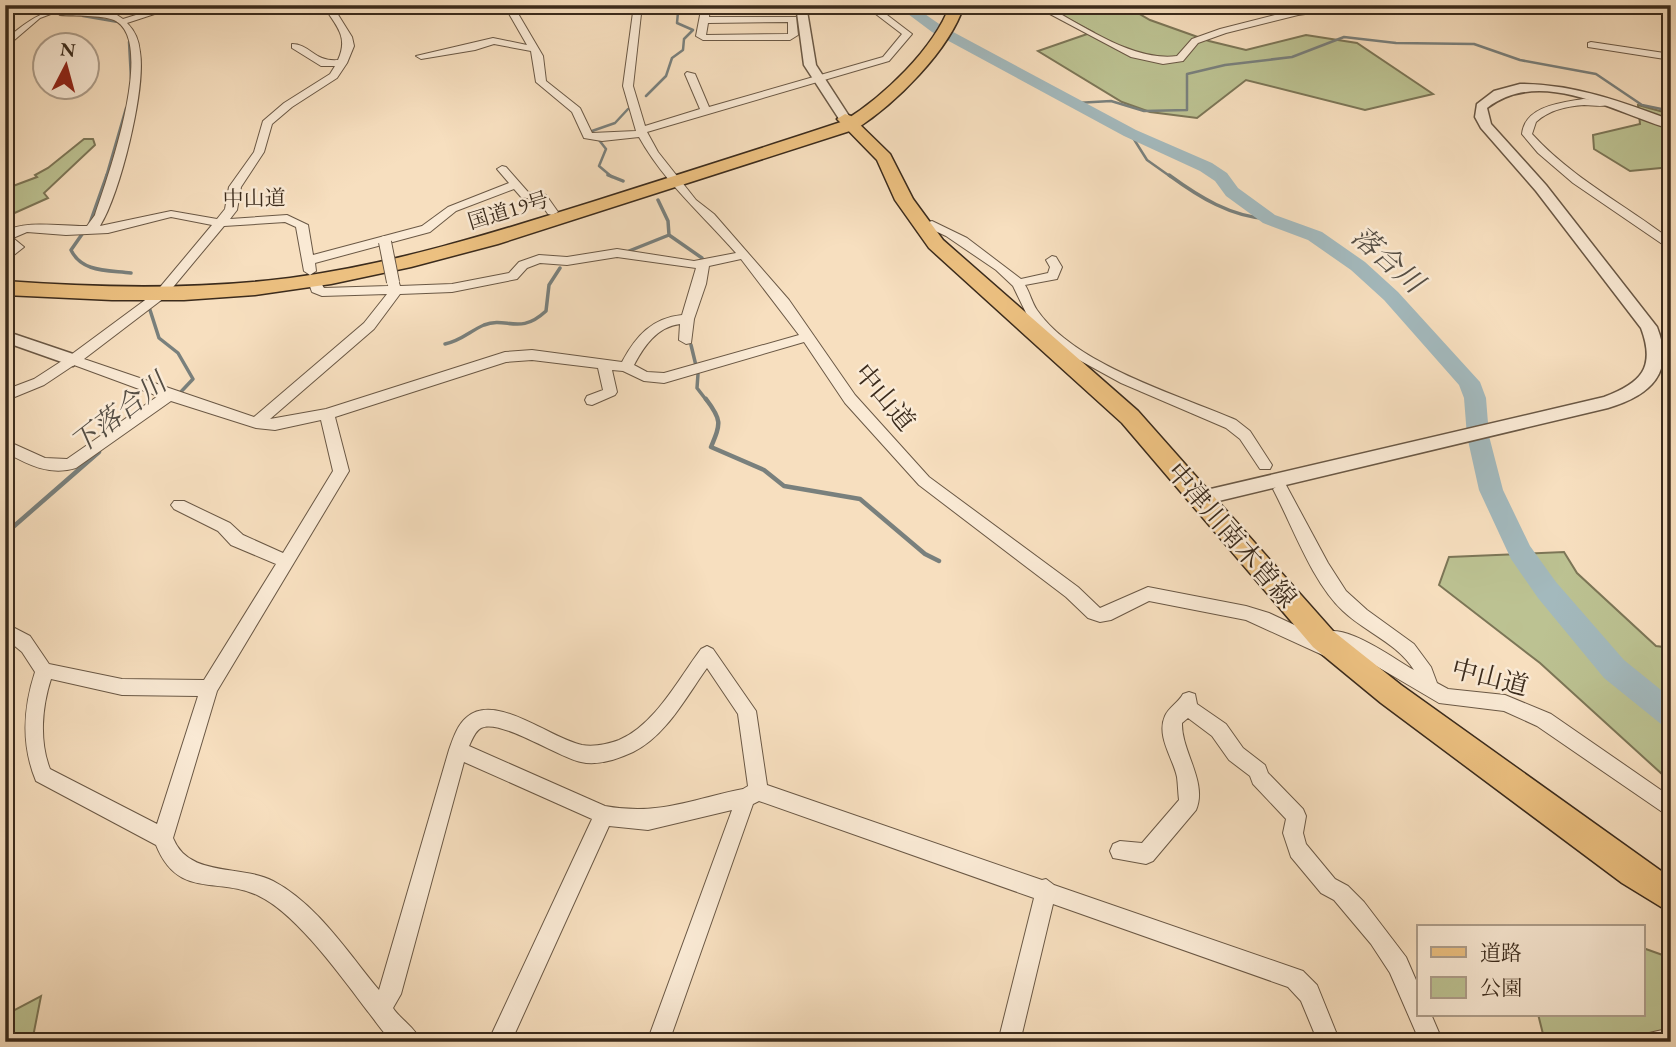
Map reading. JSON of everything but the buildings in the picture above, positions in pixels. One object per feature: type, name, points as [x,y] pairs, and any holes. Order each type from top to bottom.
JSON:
[{"type":"highway","name":"国道19号","points":[[310,271],[428,257],[848,122],[881,107],[900,90],[948,11]]},
{"type":"highway","name":"国道19号","points":[[5,288],[262,288],[310,271],[432,247],[672,178]]},
{"type":"highway","name":"国道19号","points":[[5,277],[165,289]]},
{"type":"main road","name":"中津川南木曽線","points":[[848,122],[884,158],[904,200],[921,226],[951,258],[1114,400],[1328,643],[1461,747],[1671,898]]},
{"type":"street","points":[[124,21],[178,5]]},
{"type":"street","points":[[5,396],[39,382],[73,360],[165,289],[231,210],[236,187],[259,152],[267,123],[288,105],[334,76],[342,63],[349,46],[347,37],[327,5]]},
{"type":"street","points":[[508,5],[533,49],[542,70],[541,82],[576,110],[588,136],[596,138],[641,132],[886,59],[907,34],[868,5]]},
{"type":"street","name":"中山道","points":[[638,5],[628,86],[641,132],[692,202],[710,216],[784,303],[850,399],[924,481],[1072,592],[1094,613],[1105,615],[1148,594],[1263,618],[1321,648],[1333,637],[1348,641],[1430,688],[1453,698],[1505,704],[1544,720],[1671,809]]},
{"type":"street","points":[[704,20],[793,19],[793,35],[706,38],[701,36],[706,5]]},
{"type":"street","points":[[802,5],[806,51],[817,79],[848,122]]},
{"type":"street","points":[[1037,5],[1134,55],[1163,61],[1180,58],[1195,41],[1223,31],[1298,12],[1366,5]]},
{"type":"street","points":[[7,42],[43,8],[117,18],[124,21],[134,35],[136,95],[101,215],[84,230]]},
{"type":"street","points":[[421,56],[475,47],[493,41],[533,49]]},
{"type":"street","points":[[1591,45],[1671,57]]},
{"type":"street","points":[[295,46],[324,64],[342,63]]},
{"type":"street","points":[[690,74],[706,111]]},
{"type":"street","points":[[1202,498],[1608,402],[1635,391],[1654,371],[1657,348],[1649,327],[1541,188],[1485,125],[1481,107],[1499,93],[1530,88],[1559,89],[1671,125]]},
{"type":"street","points":[[1607,103],[1579,103],[1537,115],[1526,129],[1527,134],[1579,182],[1649,228],[1671,246]]},
{"type":"street","points":[[502,169],[525,195],[542,197],[552,212]]},
{"type":"street","points":[[514,185],[452,209],[426,229],[384,240],[310,271],[316,289],[322,292],[394,285],[452,288],[513,276],[523,265],[539,258],[567,261],[617,253],[677,263],[703,264],[743,255]]},
{"type":"street","name":"中山道","points":[[5,258],[18,247],[7,239],[14,231],[27,228],[108,229],[162,215],[219,223],[296,220],[302,225],[310,271]]},
{"type":"street","points":[[921,226],[932,225],[957,237],[1018,283],[1032,313],[1069,345],[1118,378],[1231,424],[1245,435],[1265,465]]},
{"type":"street","points":[[257,423],[381,313],[394,285],[384,240]]},
{"type":"street","points":[[1018,283],[1054,276],[1056,267],[1052,260]]},
{"type":"street","points":[[686,340],[685,319],[698,292],[703,264]]},
{"type":"street","points":[[626,367],[636,348],[659,324],[668,320],[685,319]]},
{"type":"street","points":[[5,336],[257,423],[291,424],[505,357],[532,355],[626,367],[644,376],[664,378],[807,337]]},
{"type":"street","points":[[592,400],[610,392],[604,365]]},
{"type":"street","points":[[5,445],[26,459],[39,460],[54,466],[71,464],[173,396]]},
{"type":"street","points":[[327,414],[341,471],[209,688],[163,838],[166,852],[176,865],[205,876],[262,887],[283,900],[379,1007],[392,1026],[410,1042]]},
{"type":"street","points":[[1281,489],[1334,586],[1348,605],[1417,656],[1427,672],[1430,688]]},
{"type":"street","points":[[179,505],[224,527],[237,540],[286,561]]},
{"type":"street","points":[[5,630],[27,646],[44,672],[35,729],[38,764],[43,775],[163,838]]},
{"type":"street","points":[[379,1007],[390,994],[458,750],[466,731],[478,720],[495,719],[580,754],[600,753],[628,745],[650,728],[707,654],[747,711],[752,795],[658,1042]]},
{"type":"street","points":[[44,672],[54,671],[122,687],[209,688]]},
{"type":"street","points":[[1120,851],[1146,854],[1189,803],[1186,776],[1172,736],[1173,719],[1188,704],[1219,730],[1236,754],[1258,771],[1260,778],[1296,816],[1293,833],[1298,850],[1328,886],[1341,892],[1357,908],[1398,965],[1417,1008]]},
{"type":"street","points":[[458,750],[604,815],[650,820],[752,795],[1046,889],[1295,979],[1309,993],[1329,1042]]},
{"type":"street","points":[[499,1042],[604,815]]},
{"type":"street","points":[[1009,1042],[1046,889]]},
{"type":"street","points":[[1421,1016],[1432,1042]]},
{"type":"street","points":[[1653,1042],[1671,1039]]},
{"type":"green space","points":[[1042,5],[1124,5],[1150,20],[1209,41],[1246,50],[1306,35],[1357,43],[1433,94],[1365,110],[1246,80],[1197,118],[1150,112],[1122,102],[1038,51],[1093,32]]},
{"type":"green space","points":[[1638,105],[1671,114],[1671,167],[1630,171],[1594,149],[1593,135],[1640,124]]},
{"type":"green space","points":[[84,139],[93,139],[95,145],[44,193],[48,198],[10,215],[5,224],[5,189],[37,177],[35,175]]},
{"type":"green space","points":[[1564,552],[1577,573],[1656,646],[1671,648],[1671,787],[1663,775],[1540,663],[1439,585],[1449,557]]},
{"type":"green space","points":[[1644,948],[1671,958],[1671,1042],[1545,1042],[1538,1016],[1644,1016]]},
{"type":"green space","points":[[41,996],[32,1042],[5,1042],[5,1015]]},
{"type":"waterway","name":"下落合川","points":[[67,14],[72,5]]},
{"type":"waterway","points":[[646,96],[666,76],[672,58],[683,50],[684,39],[693,30],[677,23],[678,12],[665,5]]},
{"type":"waterway","name":"落合川","points":[[903,5],[937,29],[1130,133],[1206,167],[1221,177],[1232,192],[1269,219],[1315,236],[1358,266],[1391,296],[1469,382],[1475,398],[1478,436],[1491,490],[1520,552],[1547,590],[1614,669],[1671,715]]},
{"type":"waterway","name":"下落合川","points":[[83,16],[118,22]]},
{"type":"waterway","points":[[1076,103],[1111,101],[1144,111],[1187,110],[1187,74],[1225,65],[1292,57],[1344,37],[1396,43],[1474,44],[1520,60],[1596,74],[1642,105],[1671,111]]},
{"type":"waterway","name":"下落合川","points":[[129,42],[131,79]]},
{"type":"waterway","name":"下落合川","points":[[106,177],[126,108]]},
{"type":"waterway","points":[[611,176],[599,166],[606,149],[592,131],[615,123],[628,109]]},
{"type":"waterway","points":[[1130,133],[1147,160],[1171,177]]},
{"type":"waterway","name":"下落合川","points":[[90,223],[107,175]]},
{"type":"waterway","points":[[1169,175],[1192,191],[1229,210],[1269,219]]},
{"type":"waterway","points":[[611,176],[623,181]]},
{"type":"waterway","points":[[658,200],[668,221],[669,235]]},
{"type":"waterway","name":"下落合川","points":[[85,230],[71,250],[82,263],[97,269],[131,273]]},
{"type":"waterway","points":[[629,251],[669,235]]},
{"type":"waterway","points":[[669,235],[702,258],[702,262]]},
{"type":"waterway","points":[[445,344],[456,341],[484,325],[521,324],[537,318],[546,311],[549,285],[560,268]]},
{"type":"waterway","name":"下落合川","points":[[150,310],[159,338],[178,353],[193,379],[177,396]]},
{"type":"waterway","points":[[691,345],[698,374],[697,388],[707,401]]},
{"type":"waterway","points":[[706,399],[718,422],[711,447],[764,470],[784,486],[860,499],[925,554],[939,561]]},
{"type":"waterway","name":"下落合川","points":[[5,534],[99,452]]}]
